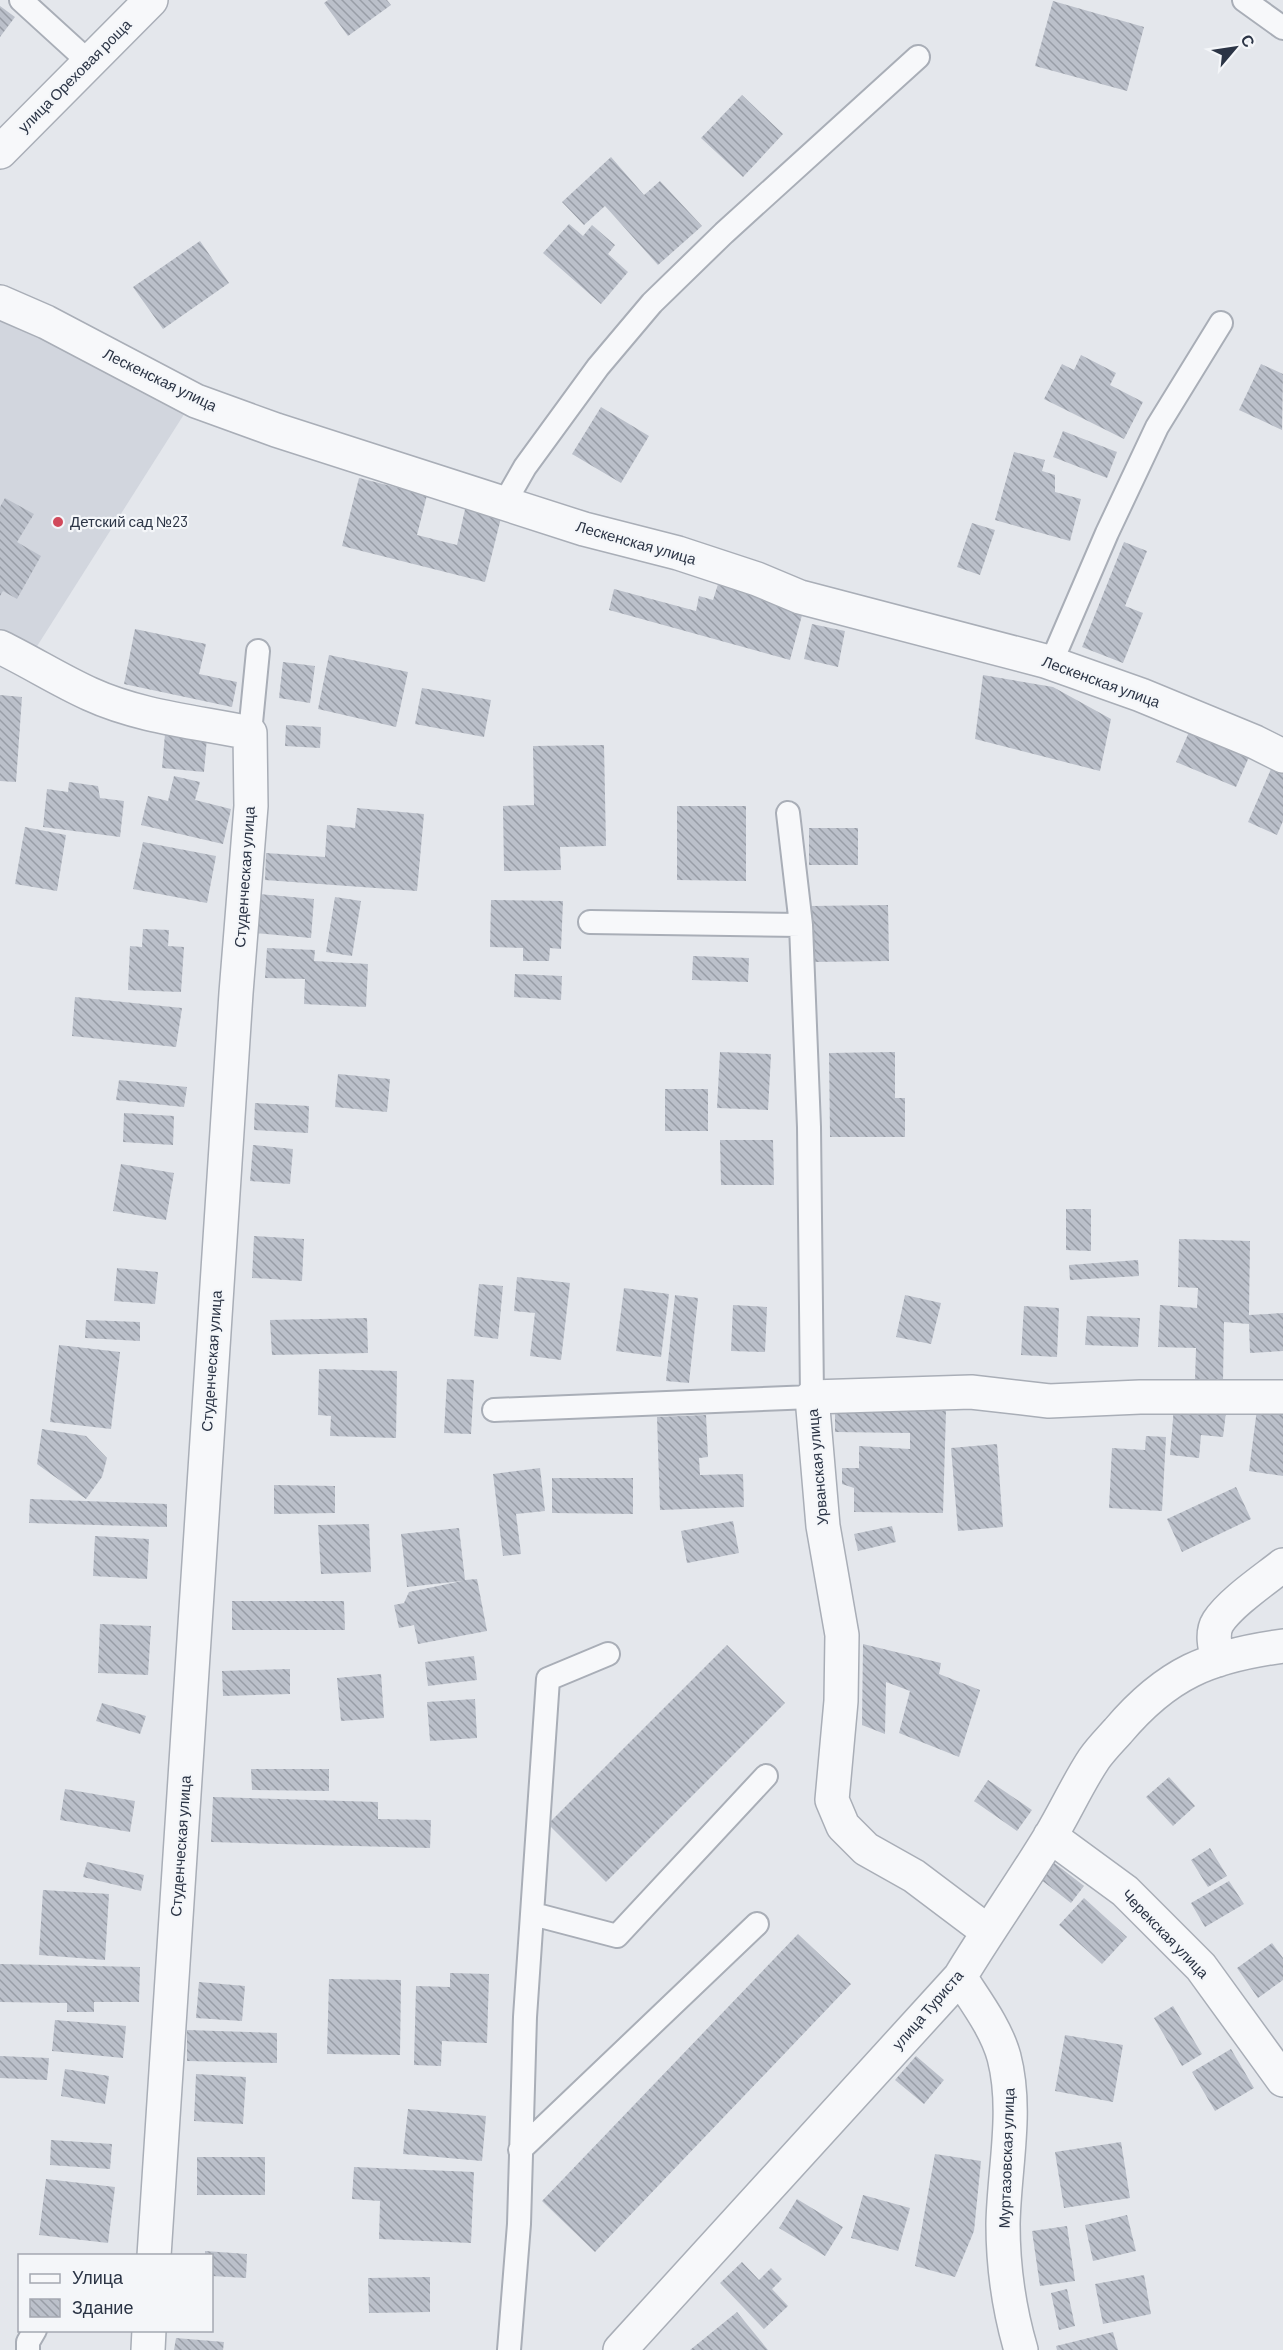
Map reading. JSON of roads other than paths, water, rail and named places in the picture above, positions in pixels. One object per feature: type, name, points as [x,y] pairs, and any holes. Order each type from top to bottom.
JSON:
[{"type":"street","name":"улица Ореховая роща","points":[[0,152],[151,0]]},
{"type":"street","name":"Лескенская улица","points":[[0,302],[46,322],[196,401],[276,430],[584,529],[690,557],[757,579],[800,597],[1051,663],[1141,695],[1255,742],[1283,756]]},
{"type":"street","points":[[0,648],[36,664],[90,695],[150,715],[250,733]]},
{"type":"street","name":"Студенческая улица","points":[[154,2254],[234,1017],[251,806],[250,733]]},
{"type":"street","name":"Урванская улица","points":[[987,1931],[914,1876],[866,1849],[843,1826],[832,1800],[841,1701],[842,1635],[823,1526],[812,1397],[971,1392],[1049,1401],[1140,1397],[1283,1397]]},
{"type":"street","points":[[1218,1660],[1214,1638],[1217,1623],[1239,1601],[1283,1565]]},
{"type":"street","name":"улица Туриста","points":[[620,2350],[960,1977],[987,1931],[1050,1836],[1094,1759],[1131,1716],[1153,1694],[1178,1676],[1199,1665],[1283,1646]]},
{"type":"street","name":"Черекская улица","points":[[1050,1836],[1125,1891],[1201,1967],[1283,2080]]},
{"type":"street","name":"Муртазовская улица","points":[[960,1977],[994,2031],[1003,2054],[1010,2084],[1008,2173],[1003,2223],[1006,2282],[1021,2350]]},
{"type":"lane","points":[[21,0],[89,62]]},
{"type":"lane","points":[[1244,0],[1283,27]]},
{"type":"lane","points":[[505,502],[525,467],[598,367],[652,303],[724,233],[918,57]]},
{"type":"lane","points":[[1051,663],[1157,427],[1221,323]]},
{"type":"lane","points":[[250,733],[258,651]]},
{"type":"lane","points":[[494,1410],[812,1397],[809,1127],[801,925],[788,813]]},
{"type":"lane","points":[[590,921],[801,925]]},
{"type":"lane","points":[[509,2350],[519,2224],[525,2017],[548,1679],[608,1654]]},
{"type":"lane","points":[[533,1914],[617,1936],[766,1776]]},
{"type":"lane","points":[[520,2150],[757,1924]]},
{"type":"lane","points":[[28,2350],[28,2342],[34,2332]]},
{"type":"place","name":"Детский сад №23","points":[[58,522]]}]
